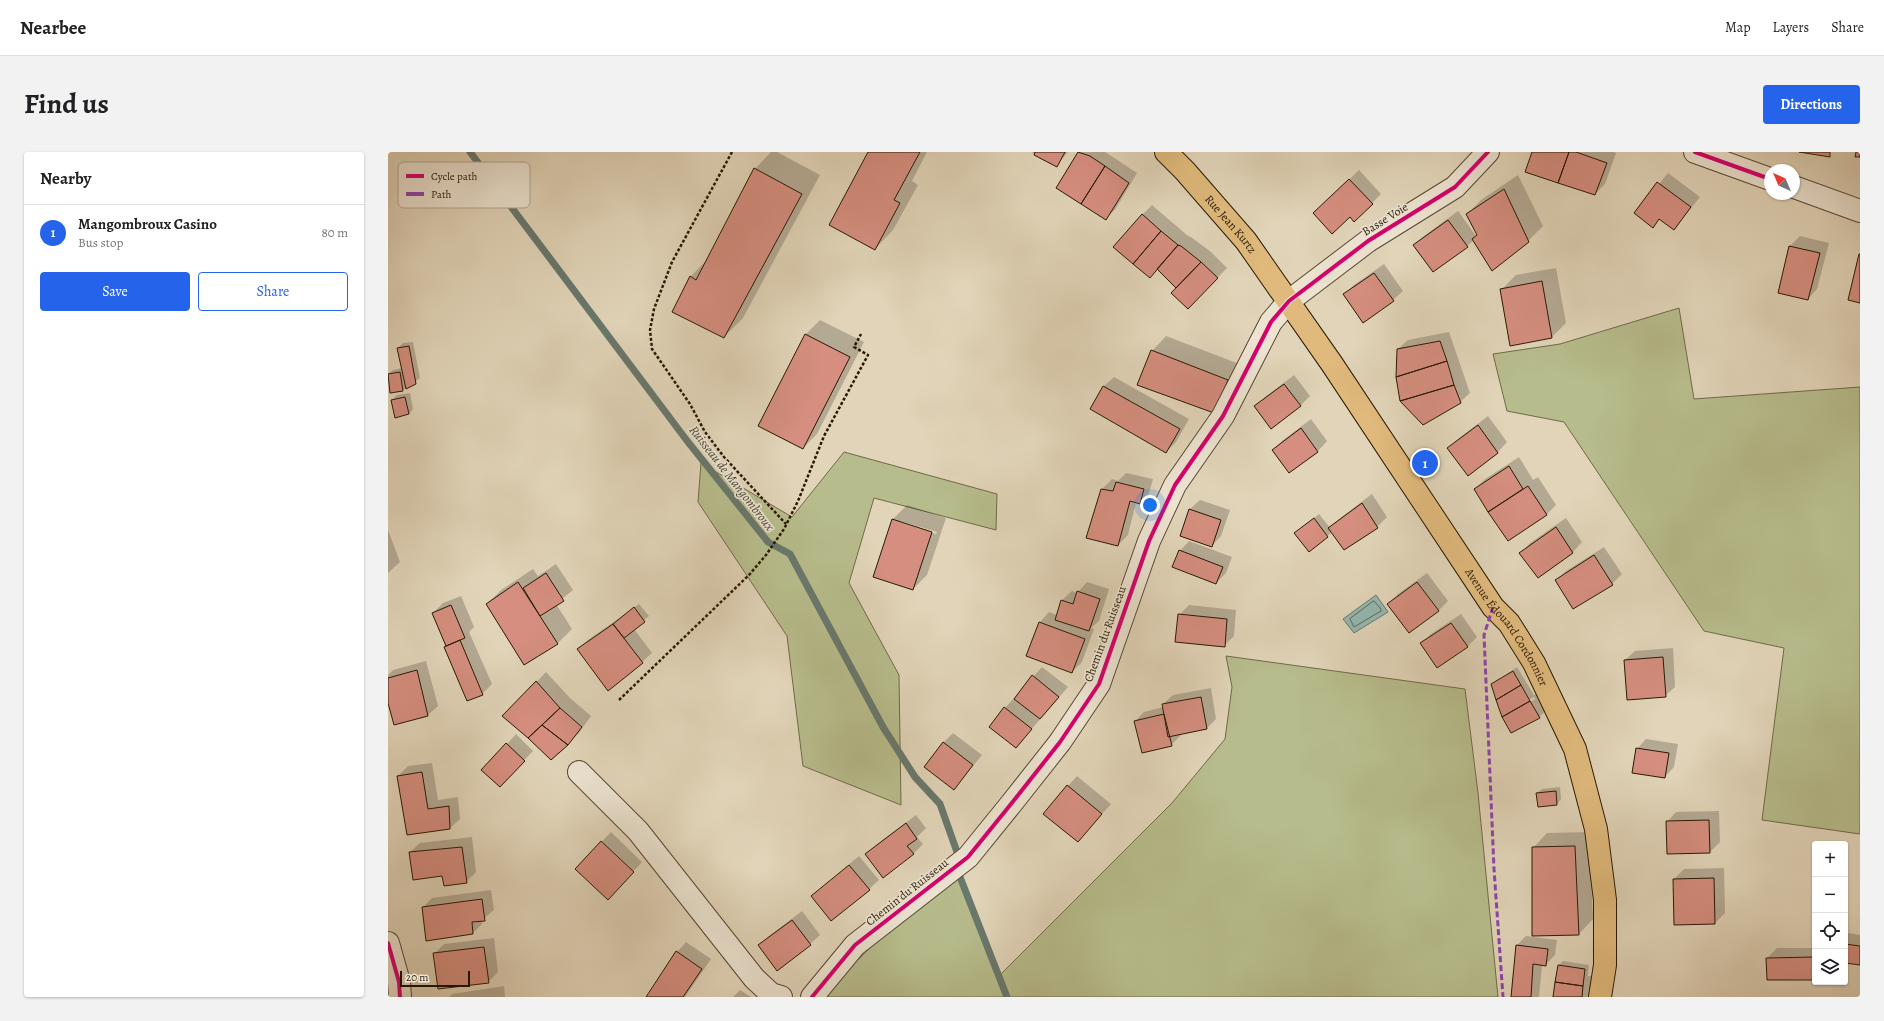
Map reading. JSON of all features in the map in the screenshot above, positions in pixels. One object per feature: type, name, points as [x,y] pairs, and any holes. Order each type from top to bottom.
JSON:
[{"type":"main road","name":"Rue Jean Kurtz","points":[[1166,152],[1185,171],[1246,241],[1289,301]]},
{"type":"main road","name":"Avenue Édouard Cordonnier","points":[[1289,301],[1492,607],[1508,624],[1534,663],[1575,749],[1596,828],[1605,900],[1605,965],[1600,997]]},
{"type":"street","name":"Basse Voie","points":[[1289,301],[1368,242],[1455,187],[1488,152]]},
{"type":"street","points":[[1695,152],[1764,177]]},
{"type":"street","points":[[1800,189],[1860,211]]},
{"type":"street","name":"Chemin du Ruisseau","points":[[812,997],[855,945],[968,857],[1064,735],[1099,684],[1149,541],[1175,485],[1223,416],[1271,322],[1289,301]]},
{"type":"street","points":[[579,772],[638,831],[754,978],[771,994],[781,997]]},
{"type":"street","points":[[388,942],[399,982],[400,997]]},
{"type":"path","points":[[732,152],[672,262],[666,276],[654,310],[650,330],[652,349],[690,404],[705,432],[724,457],[786,524]]},
{"type":"path","points":[[619,700],[750,575],[766,555],[786,524],[798,501],[824,436],[868,354],[854,347],[861,334]]},
{"type":"green space","points":[[1679,308],[1694,399],[1860,387],[1860,834],[1762,820],[1784,648],[1704,631],[1564,422],[1507,411],[1493,354],[1560,344]]},
{"type":"green space","points":[[844,452],[997,494],[996,530],[874,498],[849,583],[899,675],[901,805],[803,766],[787,636],[698,502],[701,463],[792,517]]},
{"type":"green space","points":[[1226,656],[1465,689],[1478,793],[1498,997],[825,997],[827,990],[884,934],[960,877],[998,977],[1172,803],[1225,739],[1232,687]]},
{"type":"water","points":[[1376,595],[1388,612],[1354,633],[1343,619]]},
{"type":"building","points":[[868,152],[920,152],[894,200],[900,203],[875,250],[829,225]]},
{"type":"building","points":[[1035,152],[1065,152],[1057,167],[1034,155]]},
{"type":"building","points":[[1078,152],[1090,156],[1105,166],[1081,204],[1056,188]]},
{"type":"building","points":[[1532,152],[1569,152],[1558,183],[1525,172]]},
{"type":"building","points":[[1569,152],[1576,152],[1607,163],[1595,195],[1558,183]]},
{"type":"building","points":[[1799,152],[1830,152],[1830,157]]},
{"type":"building","points":[[1856,152],[1860,152],[1860,157],[1855,157]]},
{"type":"building","points":[[1105,166],[1129,183],[1106,220],[1081,204]]},
{"type":"building","points":[[754,168],[802,194],[724,338],[672,312],[690,276],[696,280]]},
{"type":"building","points":[[1349,179],[1373,204],[1354,222],[1350,217],[1332,234],[1313,213]]},
{"type":"building","points":[[1657,182],[1691,207],[1674,230],[1659,219],[1653,228],[1634,213]]},
{"type":"building","points":[[1504,189],[1529,242],[1492,271],[1472,239],[1477,235],[1466,214]]},
{"type":"building","points":[[1142,214],[1161,231],[1133,264],[1113,247]]},
{"type":"building","points":[[1448,220],[1468,247],[1433,272],[1413,245]]},
{"type":"building","points":[[1161,231],[1178,245],[1150,278],[1133,264]]},
{"type":"building","points":[[1178,245],[1201,262],[1176,288],[1157,269]]},
{"type":"building","points":[[1789,246],[1820,253],[1808,300],[1778,293]]},
{"type":"building","points":[[1860,254],[1860,303],[1848,300]]},
{"type":"building","points":[[1201,262],[1218,278],[1188,309],[1171,293]]},
{"type":"building","points":[[1374,273],[1394,301],[1363,323],[1343,294]]},
{"type":"building","points":[[1542,281],[1552,338],[1510,346],[1500,289]]},
{"type":"building","points":[[805,334],[850,357],[803,449],[758,426]]},
{"type":"building","points":[[1440,341],[1447,361],[1396,377],[1397,349]]},
{"type":"building","points":[[409,346],[416,384],[406,389],[397,348]]},
{"type":"building","points":[[1151,350],[1228,380],[1214,413],[1137,385]]},
{"type":"building","points":[[1447,361],[1454,385],[1400,401],[1396,377]]},
{"type":"building","points":[[400,372],[403,391],[390,393],[388,374]]},
{"type":"building","points":[[1284,384],[1301,406],[1271,429],[1254,406]]},
{"type":"building","points":[[1454,385],[1461,403],[1423,425],[1400,401]]},
{"type":"building","points":[[1103,386],[1180,429],[1166,453],[1090,409]]},
{"type":"building","points":[[405,397],[409,414],[395,418],[391,400]]},
{"type":"building","points":[[1478,425],[1498,453],[1468,476],[1447,448]]},
{"type":"building","points":[[1301,428],[1318,452],[1289,473],[1272,450]]},
{"type":"building","points":[[1509,466],[1523,489],[1488,512],[1474,489]]},
{"type":"building","points":[[1116,482],[1144,489],[1140,504],[1130,501],[1118,546],[1086,538],[1101,489],[1113,491]]},
{"type":"building","points":[[1528,486],[1547,515],[1508,541],[1488,512]]},
{"type":"building","points":[[1362,503],[1378,528],[1344,550],[1328,528]]},
{"type":"building","points":[[1189,509],[1221,520],[1212,547],[1180,536]]},
{"type":"building","points":[[1314,518],[1328,537],[1309,552],[1294,533]]},
{"type":"building","points":[[892,519],[932,532],[913,590],[873,577]]},
{"type":"building","points":[[1556,527],[1573,553],[1538,578],[1519,553]]},
{"type":"building","points":[[1179,550],[1223,567],[1216,584],[1172,567]]},
{"type":"building","points":[[1594,555],[1613,585],[1573,609],[1555,580]]},
{"type":"building","points":[[546,573],[564,601],[540,616],[523,588]]},
{"type":"building","points":[[518,582],[558,644],[524,665],[486,604]]},
{"type":"building","points":[[1417,582],[1439,611],[1409,633],[1387,604]]},
{"type":"building","points":[[1077,591],[1100,599],[1089,631],[1055,620],[1061,600],[1073,604]]},
{"type":"building","points":[[451,605],[465,638],[446,646],[432,613]]},
{"type":"building","points":[[634,607],[645,622],[624,638],[613,624]]},
{"type":"building","points":[[1178,614],[1227,619],[1225,647],[1175,642]]},
{"type":"building","points":[[1039,622],[1085,639],[1072,673],[1026,656]]},
{"type":"building","points":[[1451,623],[1468,647],[1437,668],[1420,643]]},
{"type":"building","points":[[613,624],[643,663],[608,691],[577,649]]},
{"type":"building","points":[[460,640],[483,695],[467,701],[444,647]]},
{"type":"building","points":[[1663,657],[1666,697],[1627,700],[1624,660]]},
{"type":"building","points":[[417,670],[428,716],[394,725],[388,703],[388,678]]},
{"type":"building","points":[[1513,671],[1521,685],[1496,700],[1491,684]]},
{"type":"building","points":[[1032,675],[1059,697],[1040,719],[1014,699]]},
{"type":"building","points":[[536,681],[560,708],[528,738],[502,716]]},
{"type":"building","points":[[1521,685],[1530,701],[1502,717],[1496,700]]},
{"type":"building","points":[[1201,697],[1207,729],[1168,737],[1162,704]]},
{"type":"building","points":[[1530,701],[1540,718],[1511,733],[1502,717]]},
{"type":"building","points":[[1004,707],[1032,729],[1016,748],[989,727]]},
{"type":"building","points":[[560,708],[582,727],[568,745],[542,725]]},
{"type":"building","points":[[1164,714],[1172,746],[1142,753],[1134,721]]},
{"type":"building","points":[[542,725],[568,745],[551,760],[528,738]]},
{"type":"building","points":[[943,742],[973,765],[954,790],[924,767]]},
{"type":"building","points":[[506,743],[525,761],[500,787],[481,770]]},
{"type":"building","points":[[1636,748],[1669,753],[1665,778],[1632,773]]},
{"type":"building","points":[[422,772],[428,809],[449,806],[450,829],[407,835],[397,776]]},
{"type":"building","points":[[1067,785],[1102,814],[1078,842],[1043,814]]},
{"type":"building","points":[[1556,791],[1557,805],[1538,807],[1536,793]]},
{"type":"building","points":[[1709,820],[1710,853],[1667,854],[1666,821]]},
{"type":"building","points":[[906,823],[917,839],[907,846],[914,854],[883,878],[865,854]]},
{"type":"building","points":[[601,841],[634,872],[608,900],[575,869]]},
{"type":"building","points":[[1575,846],[1579,935],[1532,936],[1532,847]]},
{"type":"building","points":[[462,847],[467,883],[444,886],[442,876],[413,880],[409,852]]},
{"type":"building","points":[[849,865],[870,890],[831,921],[811,896]]},
{"type":"building","points":[[1714,878],[1715,924],[1674,925],[1673,879]]},
{"type":"building","points":[[482,899],[485,921],[472,922],[473,934],[426,941],[422,907]]},
{"type":"building","points":[[792,920],[811,945],[777,971],[758,945]]},
{"type":"building","points":[[1848,944],[1860,946],[1860,965],[1848,963]]},
{"type":"building","points":[[1516,945],[1548,949],[1546,966],[1533,964],[1531,997],[1511,997]]},
{"type":"building","points":[[484,947],[489,983],[438,989],[433,953]]},
{"type":"building","points":[[676,951],[702,969],[683,997],[646,997]]},
{"type":"building","points":[[1812,957],[1812,980],[1767,980],[1766,958]]},
{"type":"building","points":[[1558,965],[1585,969],[1583,986],[1555,982]]},
{"type":"building","points":[[1555,982],[1583,986],[1582,997],[1553,997]]},
{"type":"waterway","name":"Ruisseau de Mangombroux","points":[[470,152],[478,162]]},
{"type":"waterway","name":"Ruisseau de Mangombroux","points":[[512,208],[688,442],[768,542],[790,554],[883,727],[915,777],[940,804],[957,852]]},
{"type":"waterway","name":"Ruisseau de Mangombroux","points":[[960,877],[1007,997]]},
{"type":"marked path","points":[[1493,607],[1484,635],[1494,869],[1503,997]]},
{"type":"cycle path","points":[[812,997],[855,945],[968,857],[1060,742],[1099,684],[1149,541],[1175,485],[1223,416],[1271,322],[1289,301],[1368,241],[1455,187],[1488,152]]},
{"type":"cycle path","points":[[1695,152],[1764,177]]},
{"type":"cycle path","points":[[388,943],[399,982],[400,997]]},
{"type":"place","name":"Mangombroux Casino","points":[[1425,463]]}]
